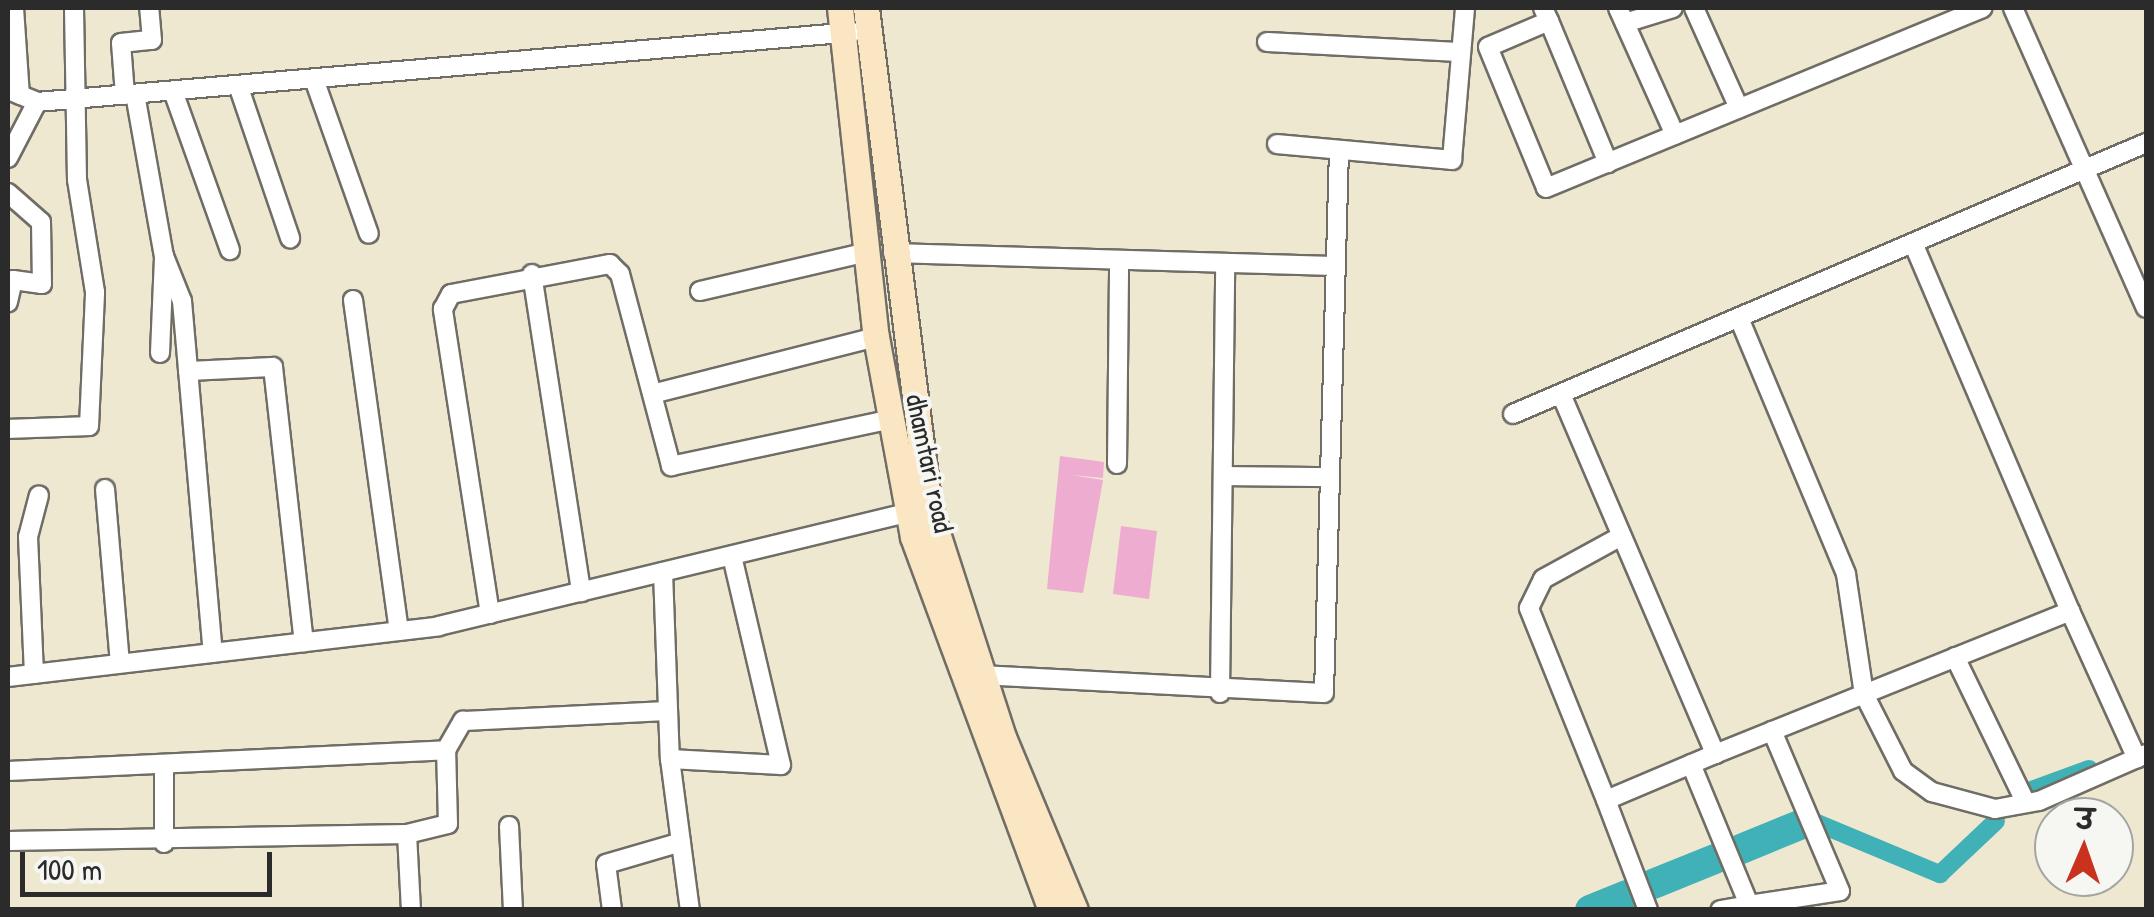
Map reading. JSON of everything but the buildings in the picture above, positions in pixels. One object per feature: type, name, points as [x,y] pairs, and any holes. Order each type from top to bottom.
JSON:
[{"type":"main road","name":"dhamtari road","points":[[854,20],[866,252],[888,420],[918,511],[964,692],[1051,910]]},
{"type":"main road","points":[[854,20],[894,253],[918,511],[1075,910]]},
{"type":"street","points":[[8,158],[21,96],[14,8]]},
{"type":"street","points":[[8,428],[89,426],[95,292],[77,180],[80,99],[74,8]]},
{"type":"street","points":[[150,8],[152,40],[121,42],[164,256],[182,301],[213,653]]},
{"type":"street","points":[[1277,144],[1452,160],[1464,8]]},
{"type":"street","points":[[1673,8],[1621,15],[1675,135]]},
{"type":"street","points":[[1694,8],[1739,108]]},
{"type":"street","points":[[1608,163],[1546,14],[1488,47],[1546,188],[1608,163],[1982,8]]},
{"type":"street","points":[[2012,8],[2146,308]]},
{"type":"street","points":[[21,96],[80,99],[238,85],[854,20]]},
{"type":"street","points":[[1266,42],[1459,52]]},
{"type":"street","points":[[314,78],[369,234]]},
{"type":"street","points":[[238,85],[290,238]]},
{"type":"street","points":[[172,90],[230,250]]},
{"type":"street","points":[[1512,414],[2146,143]]},
{"type":"street","points":[[980,675],[1220,694],[1324,693],[1338,150]]},
{"type":"street","points":[[8,193],[41,222],[42,284],[13,280],[8,302]]},
{"type":"street","points":[[1739,318],[1846,574],[1864,694],[1903,771],[1932,792],[1966,806],[2026,803],[2142,756],[2070,611],[1913,243]]},
{"type":"street","points":[[700,291],[866,252]]},
{"type":"street","points":[[894,253],[1119,265],[1333,266]]},
{"type":"street","points":[[160,353],[164,256]]},
{"type":"street","points":[[490,614],[444,309],[451,294],[589,262],[620,274],[656,392],[670,466],[686,469],[888,420]]},
{"type":"street","points":[[1220,694],[1228,476],[1225,264]]},
{"type":"street","points":[[1118,464],[1119,265]]},
{"type":"street","points":[[532,274],[581,592]]},
{"type":"street","points":[[353,300],[398,631]]},
{"type":"street","points":[[656,392],[876,337]]},
{"type":"street","points":[[188,371],[273,367],[304,642]]},
{"type":"street","points":[[1561,394],[1618,538],[1715,754]]},
{"type":"street","points":[[1228,476],[1330,477]]},
{"type":"street","points":[[105,489],[120,664]]},
{"type":"street","points":[[34,674],[28,538],[39,496]]},
{"type":"street","points":[[8,676],[398,631],[490,614],[918,511]]},
{"type":"street","points":[[1618,538],[1543,580],[1529,608],[1648,910]]},
{"type":"street","points":[[670,759],[780,765],[732,556]]},
{"type":"street","points":[[663,572],[670,759],[690,910]]},
{"type":"street","points":[[1606,800],[2070,611]]},
{"type":"street","points":[[1955,657],[2026,803]]},
{"type":"street","points":[[8,841],[164,843],[407,834],[448,824],[446,750],[463,721],[668,711]]},
{"type":"street","points":[[1720,910],[1840,891],[1772,730]]},
{"type":"street","points":[[8,770],[164,768],[446,750]]},
{"type":"street","points":[[1691,764],[1749,905]]},
{"type":"street","points":[[164,768],[164,843]]},
{"type":"street","points":[[509,826],[514,910]]},
{"type":"street","points":[[407,834],[411,910]]},
{"type":"street","points":[[612,910],[606,864],[681,842]]},
{"type":"waterway","points":[[2026,792],[2089,769]]},
{"type":"waterway","points":[[1810,820],[1940,874],[1996,821]]},
{"type":"waterway","points":[[1741,849],[1797,826]]},
{"type":"waterway","points":[[1653,884],[1715,859]]},
{"type":"waterway","points":[[1590,910],[1627,895]]}]
